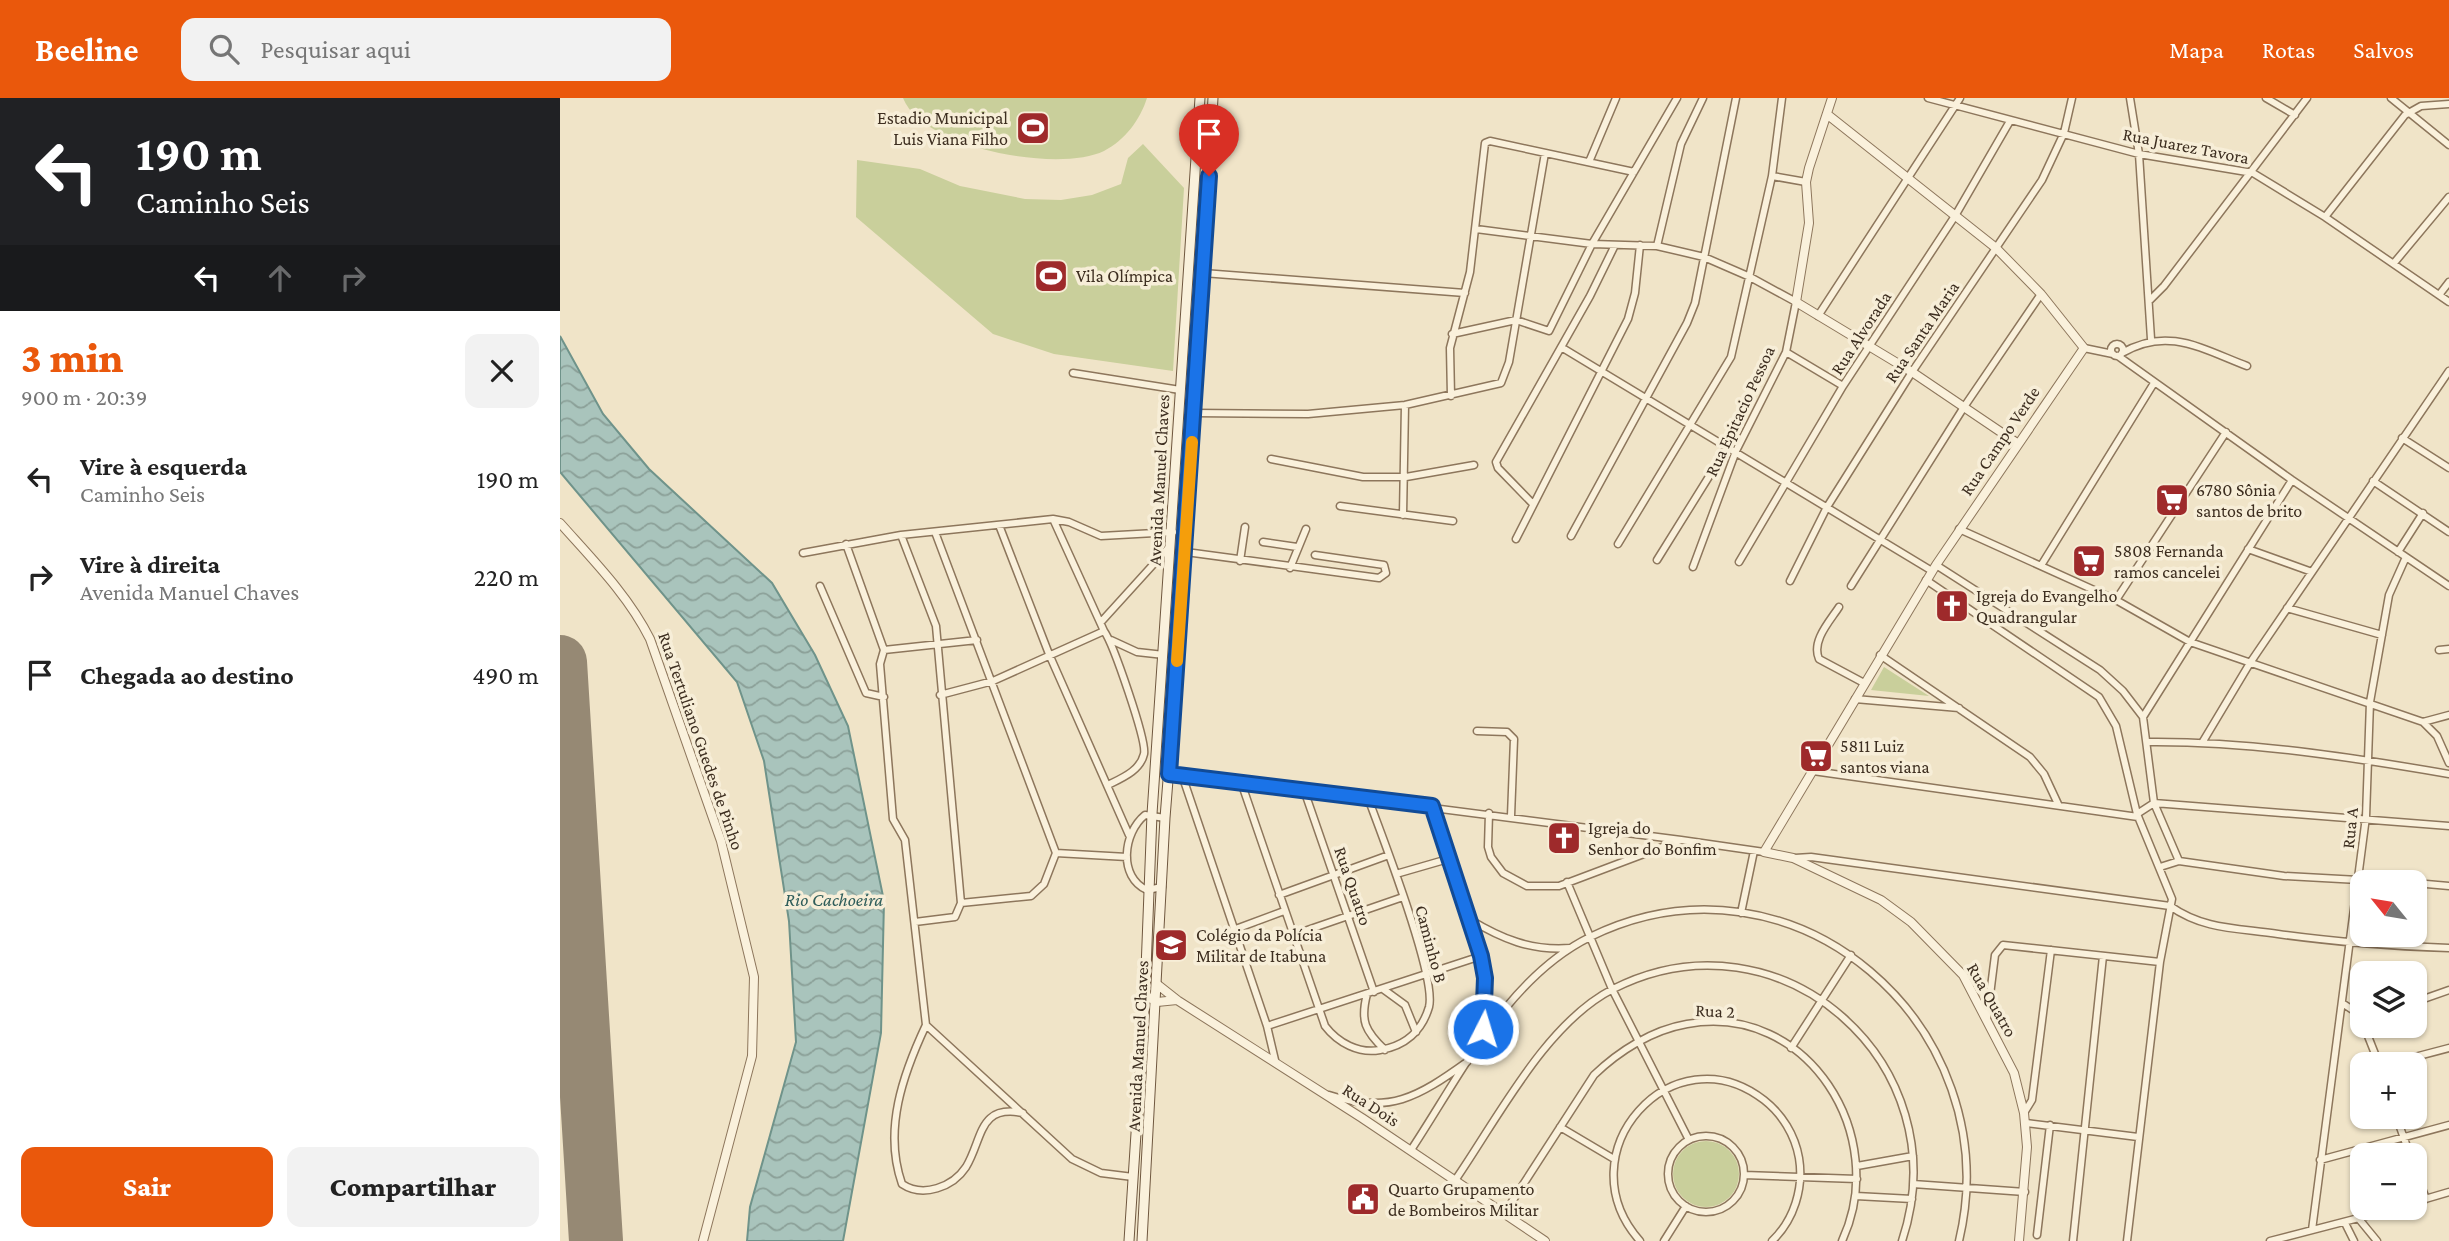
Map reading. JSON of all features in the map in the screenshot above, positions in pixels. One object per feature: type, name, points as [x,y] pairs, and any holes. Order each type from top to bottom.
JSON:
[{"type":"main road","name":"Avenida Manuel Chaves","points":[[1129,1241],[1145,995],[1147,890],[1200,98]]},
{"type":"main road","name":"Avenida Manuel Chaves","points":[[1143,1240],[1165,818],[1186,552],[1213,98]]},
{"type":"street","points":[[1590,162],[1616,98]]},
{"type":"street","points":[[1452,334],[1516,320],[1549,331],[1592,244],[1677,98]]},
{"type":"street","points":[[1657,246],[1681,144],[1703,98]]},
{"type":"street","points":[[1571,536],[1687,323],[1704,257],[1718,176],[1736,98]]},
{"type":"street","points":[[1618,544],[1693,425],[1731,357],[1772,176],[1782,98]]},
{"type":"street","points":[[1772,176],[1806,182],[1832,98]]},
{"type":"street","name":"Rua Juarez Tavora","points":[[1928,98],[2138,154],[2253,173],[2325,217],[2449,302]]},
{"type":"street","points":[[1818,316],[1960,98]]},
{"type":"street","name":"Rua Santa Maria","points":[[1790,581],[1827,508],[1912,372],[2037,188],[2064,133],[2072,98]]},
{"type":"street","points":[[2130,98],[2138,154],[2151,339]]},
{"type":"street","points":[[2266,98],[2295,115]]},
{"type":"street","points":[[2150,300],[2253,173],[2307,98]]},
{"type":"street","points":[[2391,98],[2449,145]]},
{"type":"street","points":[[2325,217],[2410,111],[2421,106],[2449,104]]},
{"type":"street","points":[[1828,115],[1996,248],[2041,294],[2086,348],[2118,354],[2154,383],[2292,480],[2449,585]]},
{"type":"street","name":"Rua Alvorada","points":[[1740,562],[1843,387],[1955,216],[2010,121]]},
{"type":"street","points":[[1451,396],[1449,359],[1452,334],[1465,293],[1476,229],[1485,143],[1490,141],[1634,172]]},
{"type":"street","points":[[1194,413],[1308,414],[1405,405],[1501,383],[1506,373],[1545,153]]},
{"type":"street","name":"Rua Epitacio Pessoa","points":[[1693,567],[1736,451],[1786,352],[1809,223],[1806,182]]},
{"type":"street","points":[[2394,263],[2449,197]]},
{"type":"street","points":[[1476,229],[1592,244],[1657,246],[1704,257],[1750,276],[1796,302],[1912,372],[2017,443]]},
{"type":"street","points":[[1532,503],[1497,467],[1497,460],[1561,347],[1612,245]]},
{"type":"street","points":[[1516,540],[1532,503],[1604,370],[1632,308],[1640,245]]},
{"type":"street","points":[[1203,273],[1465,293]]},
{"type":"street","points":[[2439,295],[2449,282]]},
{"type":"street","points":[[1851,586],[1964,407],[2041,294]]},
{"type":"street","points":[[2118,354],[2151,339],[2178,341],[2247,366]]},
{"type":"street","points":[[2086,348],[2139,343]]},
{"type":"street","points":[[2117,344],[2118,354]]},
{"type":"street","points":[[2117,344],[2118,354]]},
{"type":"street","points":[[1561,347],[1604,370],[1827,508],[1934,568],[2100,670],[2123,691],[2143,717],[2154,803],[2179,861]]},
{"type":"street","name":"Rua Campo Verde","points":[[1764,852],[1926,580],[2017,443],[2086,348]]},
{"type":"street","points":[[1786,352],[1843,387]]},
{"type":"street","points":[[2202,743],[2250,663],[2449,371]]},
{"type":"street","points":[[1073,373],[1180,390]]},
{"type":"street","points":[[2042,564],[2154,383]]},
{"type":"street","points":[[1403,514],[1406,477],[1405,405]]},
{"type":"street","points":[[2116,600],[2226,432]]},
{"type":"street","points":[[2402,438],[2449,468]]},
{"type":"street","points":[[1657,561],[1728,446]]},
{"type":"street","points":[[1271,458],[1335,474],[1406,477],[1474,465]]},
{"type":"street","points":[[2143,717],[2292,480]]},
{"type":"street","points":[[2373,481],[2449,532]]},
{"type":"street","points":[[1340,506],[1453,521]]},
{"type":"street","points":[[2398,552],[2423,513]]},
{"type":"street","points":[[1053,519],[1104,631],[1111,640],[1145,745],[1144,756],[1135,770],[1108,785]]},
{"type":"street","points":[[803,553],[901,535],[1053,519],[1069,522],[1101,536],[1173,532]]},
{"type":"street","name":"Rua Tertuliano Guedes de Pinho","points":[[560,523],[614,585],[640,619],[650,639],[721,841],[751,965],[755,1020],[752,1056],[703,1241]]},
{"type":"street","points":[[999,524],[1049,654],[1129,835]]},
{"type":"street","points":[[1240,561],[1245,527]]},
{"type":"street","points":[[1290,568],[1306,529]]},
{"type":"street","points":[[1959,529],[2042,564],[2116,600],[2190,642],[2423,722],[2437,736],[2449,762]]},
{"type":"street","points":[[935,532],[1056,853],[1044,884],[1031,896],[961,903]]},
{"type":"street","points":[[901,535],[933,612],[961,903],[955,917],[915,922]]},
{"type":"street","points":[[1263,542],[1297,547]]},
{"type":"street","points":[[846,544],[884,650],[880,660],[893,819],[905,840],[926,1025],[908,1064],[898,1099],[895,1127],[902,1184],[912,1189],[928,1191],[946,1183],[966,1166],[986,1122],[999,1112],[1023,1113]]},
{"type":"street","points":[[1101,622],[1112,613],[1154,561],[1172,545]]},
{"type":"street","points":[[2248,549],[2312,572]]},
{"type":"street","points":[[1186,552],[1290,568],[1379,578],[1385,575],[1384,565],[1315,555]]},
{"type":"street","name":"Rua A","points":[[2359,870],[2366,817],[2370,702],[2389,595],[2406,557]]},
{"type":"street","points":[[1926,580],[2099,697],[2120,738],[2137,816],[2171,890],[2127,1241]]},
{"type":"street","points":[[820,586],[866,694],[884,697]]},
{"type":"street","points":[[1839,607],[1820,636],[1817,654],[1819,659],[1864,683]]},
{"type":"street","points":[[2287,608],[2382,635]]},
{"type":"street","points":[[940,695],[993,681],[1104,631]]},
{"type":"street","points":[[884,650],[977,640]]},
{"type":"street","points":[[1111,640],[1137,652],[1164,655]]},
{"type":"street","points":[[2439,650],[2449,649]]},
{"type":"street","points":[[1880,655],[2030,757],[2044,774],[2058,804]]},
{"type":"street","points":[[1854,699],[1961,708]]},
{"type":"street","points":[[2423,722],[2449,715]]},
{"type":"street","points":[[1477,731],[1507,732],[1514,738],[1511,816]]},
{"type":"street","points":[[2148,742],[2202,743],[2368,760],[2449,774]]},
{"type":"street","points":[[1813,771],[2137,816],[2154,803],[2366,817],[2449,826]]},
{"type":"street","name":"Rua Quatro","points":[[1169,774],[1368,797],[1764,852],[1793,858],[1849,882],[1911,922],[1963,975],[2014,1073],[2026,1123],[2025,1192],[2020,1241]]},
{"type":"street","points":[[1182,775],[1267,1026],[1275,1060]]},
{"type":"street","points":[[1241,782],[1318,1011],[1331,1035],[1364,1051],[1385,1050],[1399,1045],[1416,1032],[1405,1004],[1383,989]]},
{"type":"street","name":"Rua Quatro","points":[[1304,790],[1371,993]]},
{"type":"street","name":"Caminho B","points":[[1368,797],[1396,874],[1426,974],[1429,1007],[1416,1032]]},
{"type":"street","points":[[1432,806],[1481,956],[1486,1000],[1481,1042]]},
{"type":"street","points":[[1489,813],[1488,847],[1496,866],[1527,886],[1544,888],[1567,883],[1681,840]]},
{"type":"street","points":[[1162,887],[1147,890],[1133,879],[1127,857],[1129,835],[1138,821],[1152,814],[1165,818]]},
{"type":"street","points":[[1741,913],[1754,851]]},
{"type":"street","points":[[1056,853],[1127,857]]},
{"type":"street","points":[[1279,895],[1389,855]]},
{"type":"street","points":[[1793,858],[1811,857],[2170,906],[2189,919],[2215,927],[2349,944],[2449,948]]},
{"type":"street","points":[[1396,874],[1448,859]]},
{"type":"street","points":[[2160,867],[2179,861],[2284,876],[2350,880]]},
{"type":"street","points":[[1567,883],[1612,989],[1689,1140]]},
{"type":"street","points":[[2427,884],[2449,886]]},
{"type":"street","points":[[1293,935],[1403,898]]},
{"type":"street","points":[[1411,1150],[1505,1006],[1520,990],[1572,948],[1615,927],[1675,912],[1706,910],[1741,913],[1765,917],[1822,937],[1851,955],[1894,991],[1930,1040],[1944,1067],[1962,1123],[1967,1187],[1959,1241]]},
{"type":"street","points":[[1233,930],[1284,911]]},
{"type":"street","points":[[1467,918],[1523,946],[1572,948]]},
{"type":"street","name":"Rua A","points":[[2312,1230],[2350,937]]},
{"type":"street","points":[[1987,1020],[1998,948],[2008,944],[2160,962]]},
{"type":"street","points":[[2024,1113],[2032,1100],[2051,950]]},
{"type":"street","points":[[1791,1048],[1851,955]]},
{"type":"street","points":[[1267,1026],[1481,956]]},
{"type":"street","points":[[2073,1241],[2103,956]]},
{"type":"street","points":[[1456,1179],[1552,1038],[1591,1002],[1612,989],[1657,972],[1704,966],[1752,971],[1822,999],[1855,1028],[1884,1066],[1904,1110],[1913,1156],[1912,1199],[1902,1241]]},
{"type":"street","name":"Rua Dois","points":[[1158,985],[1177,1000],[1275,1060],[1456,1179],[1545,1241]]},
{"type":"street","points":[[2427,998],[2449,990]]},
{"type":"street","points":[[1371,993],[1363,1020],[1372,1038],[1385,1050]]},
{"type":"street","points":[[1145,995],[1157,1002],[1177,1000]]},
{"type":"street","points":[[2342,1003],[2350,1010]]},
{"type":"street","name":"Rua 2","points":[[1504,1214],[1594,1075],[1609,1061],[1653,1034],[1688,1024],[1723,1023],[1757,1031],[1791,1048],[1815,1068],[1836,1095],[1850,1127],[1857,1166],[1856,1196],[1842,1241]]},
{"type":"street","points":[[926,1025],[1084,1167],[1101,1173],[1133,1177]]},
{"type":"street","points":[[2427,1054],[2449,1048]]},
{"type":"street","points":[[1325,1094],[1356,1104],[1393,1104],[1434,1086],[1471,1059]]},
{"type":"street","points":[[1640,1241],[1625,1222],[1616,1202],[1614,1159],[1620,1138],[1631,1119],[1664,1090],[1695,1081],[1716,1080],[1738,1085],[1757,1094],[1774,1108],[1792,1135],[1800,1177],[1794,1209],[1772,1241]]},
{"type":"street","points":[[2026,1123],[2138,1138]]},
{"type":"street","points":[[2037,1235],[2050,1125]]},
{"type":"street","points":[[2320,1160],[2449,1125]]},
{"type":"street","points":[[1560,1127],[1614,1159]]},
{"type":"street","points":[[2401,1129],[2406,1143]]},
{"type":"street","points":[[1706,1136],[1727,1142],[1739,1154],[1744,1175],[1740,1192],[1724,1208],[1707,1212],[1686,1206],[1672,1189],[1668,1172],[1673,1156],[1689,1140],[1706,1136]]},
{"type":"street","points":[[1857,1166],[1913,1156]]},
{"type":"street","points":[[1744,1175],[1857,1179]]},
{"type":"street","points":[[1913,1184],[2025,1192]]},
{"type":"street","points":[[2427,1199],[2449,1192]]},
{"type":"street","points":[[1856,1196],[1912,1199]]},
{"type":"street","points":[[1664,1241],[1686,1206]]},
{"type":"street","points":[[2270,1241],[2356,1220]]},
{"type":"street","points":[[2360,1220],[2377,1241]]},
{"type":"street","points":[[2345,1223],[2354,1241]]},
{"type":"green space","name":"Estadio Municipal Luis Viana Filho","points":[[903,98],[1147,98],[1131,129],[1112,146],[1083,157],[1056,159],[994,152],[964,143],[937,131],[916,116]]},
{"type":"green space","name":"Vila Olímpica","points":[[1143,144],[1184,188],[1173,371],[1054,354],[993,334],[856,217],[857,160],[920,169],[960,186],[1025,199],[1061,200],[1092,195],[1121,184],[1128,158]]},
{"type":"green space","points":[[1884,667],[1929,696],[1871,690]]},
{"type":"green space","points":[[1706,1141],[1719,1143],[1729,1151],[1737,1161],[1737,1187],[1729,1197],[1719,1205],[1706,1207],[1693,1205],[1683,1197],[1675,1187],[1673,1174],[1675,1161],[1683,1151],[1693,1143]]},
{"type":"water","name":"Rio Cachoeira","points":[[560,336],[603,414],[649,469],[772,583],[815,655],[848,726],[884,901],[881,1033],[843,1241],[747,1241],[750,1207],[796,1042],[789,921],[764,761],[737,682],[560,472]]},
{"type":"runway","points":[[560,662],[596,1241]]},
{"type":"slow traffic","points":[[1177,661],[1192,442]]},
{"type":"place","name":"Estadio Municipal Luis Viana Filho","points":[[1033,128]]},
{"type":"place","name":"Vila Olímpica","points":[[1051,276]]},
{"type":"place","name":"6780 Sônia santos de brito","points":[[2172,500]]},
{"type":"place","name":"5808 Fernanda ramos cancelei","points":[[2089,561]]},
{"type":"place","name":"Igreja do Evangelho Quadrangular","points":[[1952,606]]},
{"type":"place","name":"5811 Luiz santos viana","points":[[1816,756]]},
{"type":"place","name":"Igreja do Senhor do Bonfim","points":[[1564,838]]},
{"type":"place","name":"Colégio da Polícia Militar de Itabuna","points":[[1171,945]]},
{"type":"place","name":"Quarto Grupamento de Bombeiros Militar","points":[[1363,1199]]},
{"type":"route","points":[[1209,176],[1186,552],[1169,774],[1432,806],[1481,956],[1486,1000],[1483,1029]]}]
